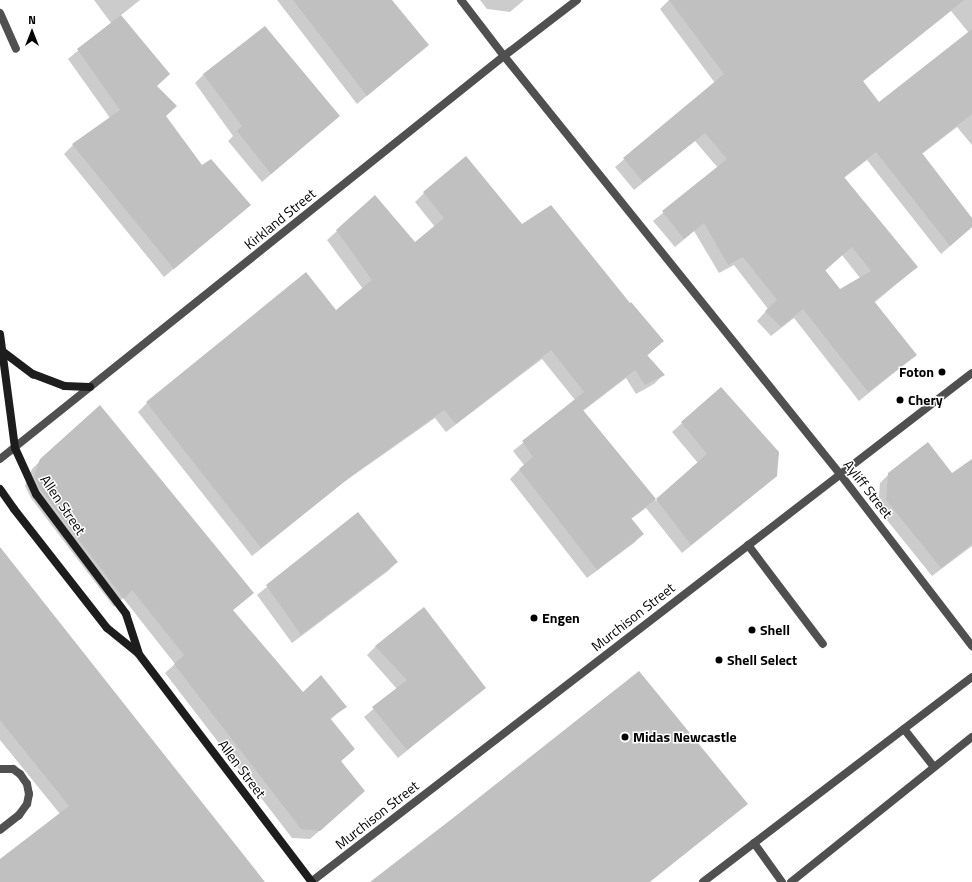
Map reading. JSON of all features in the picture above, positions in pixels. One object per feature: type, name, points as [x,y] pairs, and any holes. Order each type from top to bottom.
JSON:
[{"type":"street","name":"Ayliff Street","points":[[461,0],[504,56],[840,474],[972,646]]},
{"type":"street","name":"Kirkland Street","points":[[0,459],[504,56],[577,0]]},
{"type":"street","points":[[0,13],[16,49]]},
{"type":"street","name":"Allen Street","points":[[0,334],[15,448],[36,494],[126,614],[138,653]]},
{"type":"street","points":[[2,351],[33,374],[64,386],[90,388]]},
{"type":"street","name":"Murchison Street","points":[[311,882],[972,372]]},
{"type":"street","name":"Allen Street","points":[[0,489],[107,628],[138,653],[311,882]]},
{"type":"street","points":[[748,545],[823,644]]},
{"type":"street","points":[[704,882],[972,677]]},
{"type":"street","points":[[904,729],[934,767]]},
{"type":"street","points":[[791,882],[972,736]]},
{"type":"street","points":[[0,769],[13,769],[20,774],[27,784],[29,794],[27,804],[19,815],[0,830]]},
{"type":"street","points":[[754,843],[782,882]]},
{"type":"building","points":[[293,0],[392,0],[429,45],[367,96]]},
{"type":"building","points":[[669,0],[964,0],[863,81],[879,102],[972,29],[972,114],[922,153],[972,218],[972,227],[950,246],[876,152],[844,177],[918,267],[874,301],[917,355],[868,392],[803,309],[781,327],[765,311],[777,300],[743,257],[728,265],[704,223],[684,239],[662,211],[727,159],[705,133],[643,182],[623,158],[724,74]],"holes":[[[852,247],[871,271],[840,289],[825,270]]]},
{"type":"building","points":[[121,15],[170,74],[157,86],[177,106],[166,116],[202,165],[211,159],[251,205],[174,269],[72,144],[120,110],[77,49]]},
{"type":"building","points":[[265,26],[340,116],[271,174],[237,131],[242,126],[203,74]]},
{"type":"building","points":[[466,156],[522,224],[551,205],[630,303],[631,302],[664,341],[647,355],[665,375],[645,385],[635,370],[583,410],[656,499],[631,518],[644,534],[597,570],[519,469],[533,457],[522,441],[584,392],[551,350],[456,424],[444,410],[354,474],[261,548],[146,402],[306,272],[336,310],[372,280],[336,230],[375,195],[415,242],[444,218],[423,192]]},
{"type":"building","points":[[721,387],[779,452],[777,476],[691,545],[656,499],[707,454],[681,422]]},
{"type":"building","points":[[100,405],[254,593],[233,610],[303,692],[321,675],[347,707],[330,718],[355,749],[341,761],[365,791],[320,831],[301,829],[174,664],[184,655],[132,590],[124,599],[40,489],[34,476],[40,459]]},
{"type":"building","points":[[928,442],[952,473],[972,459],[972,544],[941,568],[886,500],[888,473]]},
{"type":"building","points":[[358,512],[398,562],[301,635],[266,585]]},
{"type":"building","points":[[0,547],[265,882],[0,882],[0,859],[69,806],[0,720]]},
{"type":"building","points":[[424,607],[486,688],[407,750],[372,707],[407,680],[375,646]]},
{"type":"building","name":"Midas Newcastle","points":[[639,671],[748,804],[649,882],[370,882],[453,818]]},
{"type":"place","name":"Foton","points":[[942,372]]},
{"type":"place","name":"Chery","points":[[900,400]]},
{"type":"place","name":"Engen","points":[[534,618]]},
{"type":"place","name":"Shell","points":[[752,630]]},
{"type":"place","name":"Shell Select","points":[[719,660]]},
{"type":"place","name":"Midas Newcastle","points":[[625,737]]}]
